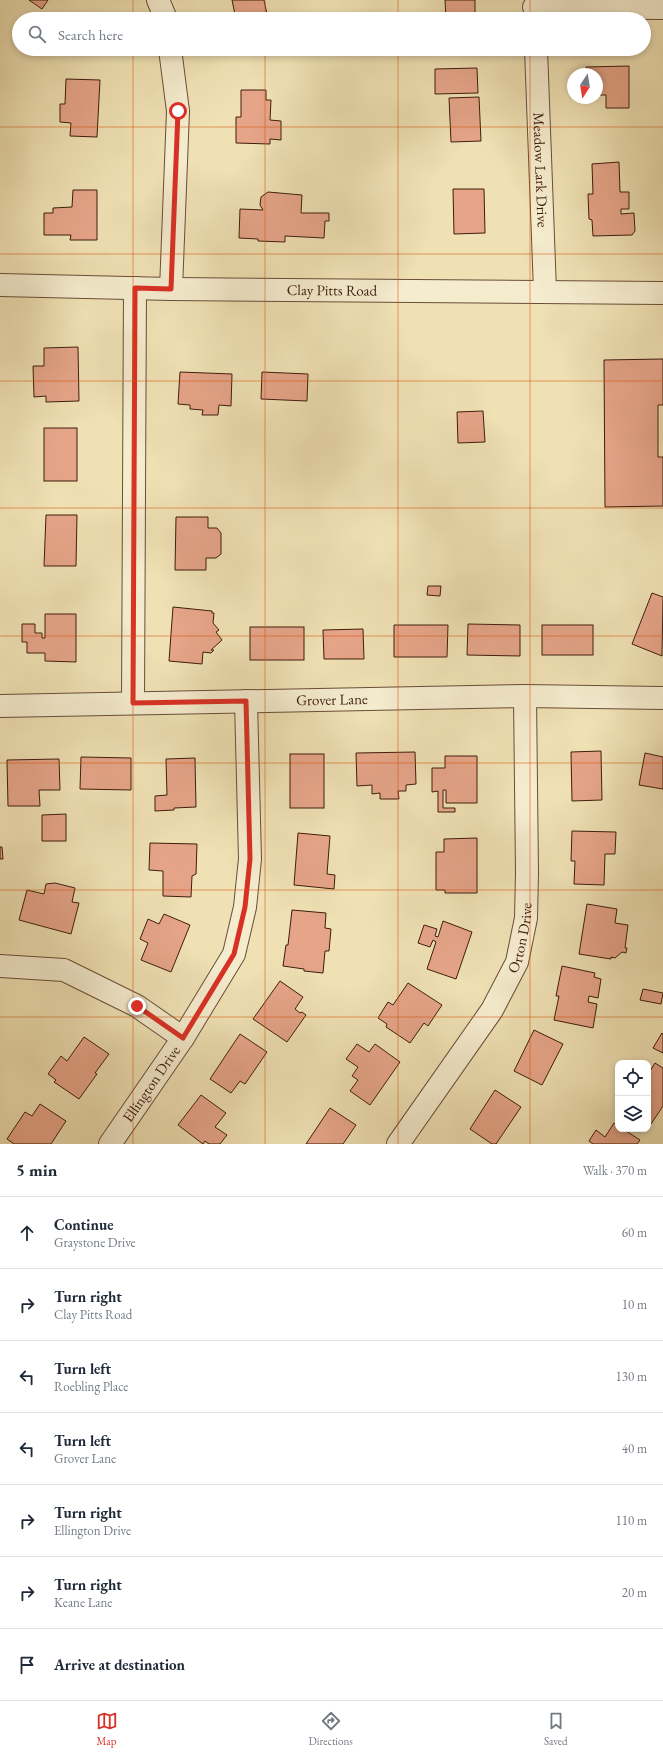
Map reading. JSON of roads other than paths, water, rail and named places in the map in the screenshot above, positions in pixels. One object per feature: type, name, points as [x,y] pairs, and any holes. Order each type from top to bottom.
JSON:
[{"type":"street","points":[[158,0],[163,12]]},
{"type":"street","points":[[535,9],[663,8]]},
{"type":"street","points":[[171,56],[178,111],[171,289]]},
{"type":"street","name":"Meadow Lark Drive","points":[[536,56],[545,291]]},
{"type":"street","name":"Clay Pitts Road","points":[[0,285],[171,289],[663,293]]},
{"type":"street","points":[[133,703],[135,288]]},
{"type":"street","name":"Grover Lane","points":[[0,706],[525,696],[663,698]]},
{"type":"street","name":"Orton Drive","points":[[398,1144],[492,1010],[517,962],[526,918],[525,696]]},
{"type":"street","name":"Ellington Drive","points":[[110,1144],[183,1038],[234,954],[245,907],[250,859],[246,701]]},
{"type":"street","points":[[0,966],[64,970],[104,988],[137,1006],[183,1038]]}]
